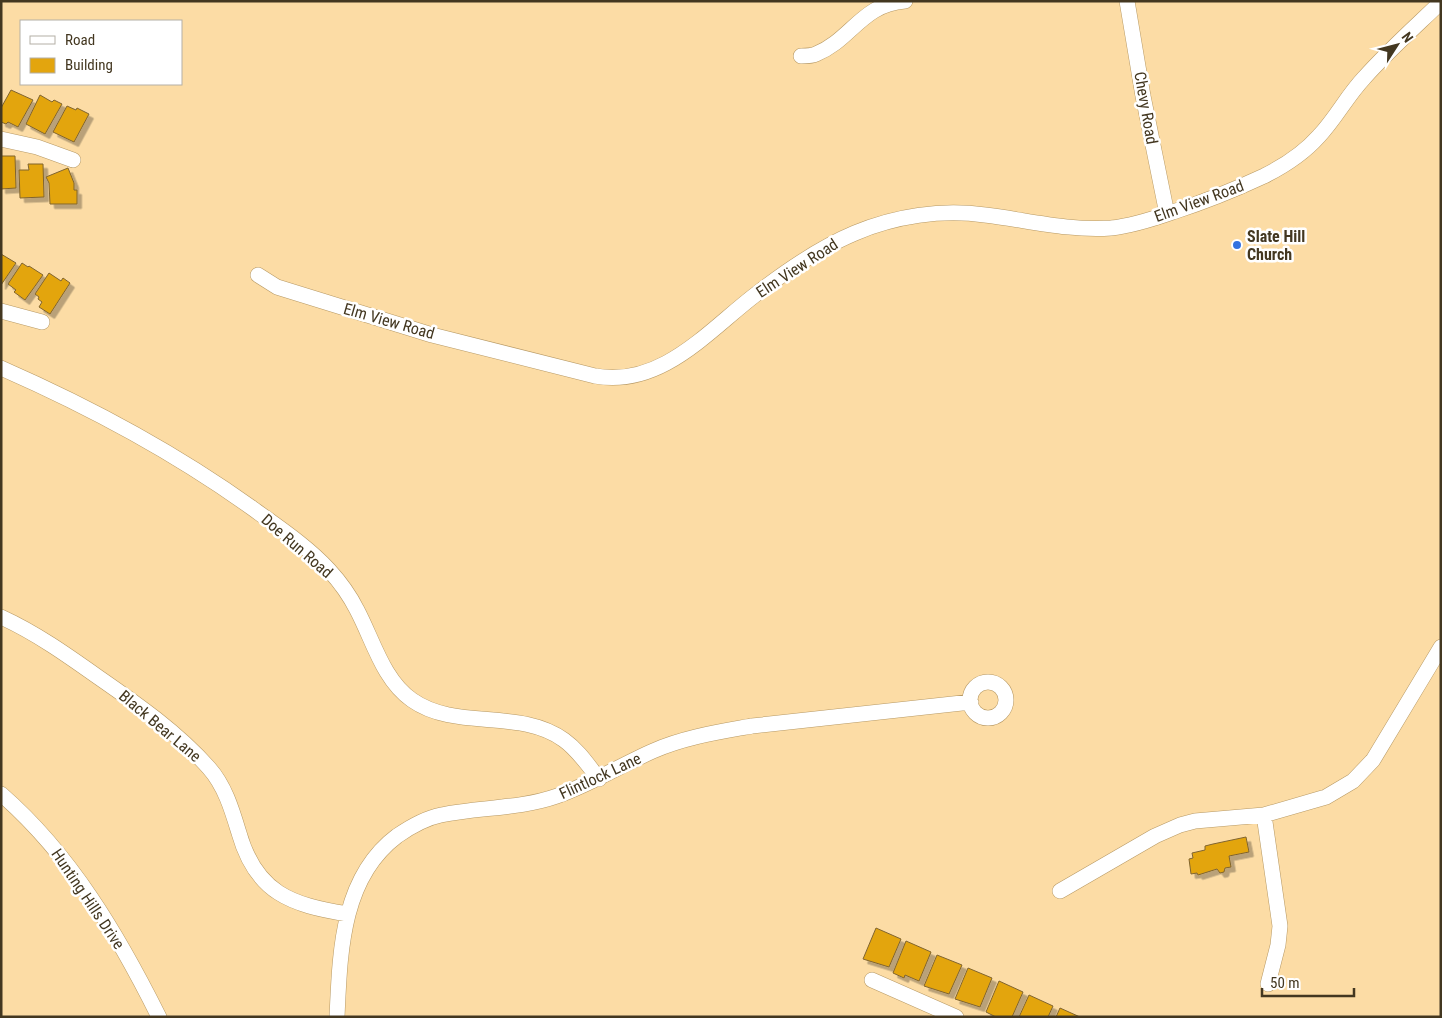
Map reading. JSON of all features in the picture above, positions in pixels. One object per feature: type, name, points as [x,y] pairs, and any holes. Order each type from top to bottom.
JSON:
[{"type":"street","points":[[801,56],[815,55],[832,45],[866,15],[889,4],[905,1]]},
{"type":"street","name":"Chevy Road","points":[[1127,1],[1143,96],[1167,214]]},
{"type":"street","name":"Elm View Road","points":[[258,275],[276,286],[303,296],[432,335],[595,376],[618,379],[647,374],[691,347],[755,295],[800,262],[828,246],[877,225],[925,215],[965,213],[1057,227],[1113,228],[1136,224],[1234,190],[1265,175],[1294,158],[1311,145],[1364,78],[1441,2]]},
{"type":"street","points":[[1,139],[37,147],[73,160]]},
{"type":"street","points":[[1,312],[42,322]]},
{"type":"street","name":"Doe Run Road","points":[[1,368],[112,421],[173,455],[219,485],[287,534],[329,570],[344,589],[357,610],[391,677],[400,690],[411,699],[424,707],[444,714],[534,726],[551,732],[565,740],[576,750],[599,779]]},
{"type":"street","name":"Black Bear Lane","points":[[1,617],[43,640],[127,697],[168,729],[198,756],[211,770],[232,808],[244,850],[250,863],[256,873],[270,886],[299,903],[348,914]]},
{"type":"street","points":[[1060,891],[1174,827],[1195,821],[1264,815],[1326,797],[1342,789],[1363,772],[1381,748],[1441,647]]},
{"type":"street","name":"Flintlock Lane","points":[[337,1017],[342,944],[348,914],[358,884],[369,866],[388,843],[412,827],[439,815],[512,806],[555,797],[599,779],[653,751],[682,740],[717,732],[752,726],[971,702]]},
{"type":"street","name":"Hunting Hills Drive","points":[[1,794],[62,857],[117,938],[140,978],[159,1017]]},
{"type":"street","points":[[1264,815],[1280,926],[1278,945],[1268,984]]},
{"type":"street","points":[[872,980],[956,1017]]},
{"type":"building","points":[[11,90],[33,100],[18,127],[8,122],[6,124],[1,122],[1,108]]},
{"type":"building","points":[[40,95],[52,102],[54,100],[62,104],[45,134],[26,124]]},
{"type":"building","points":[[67,106],[76,110],[77,108],[89,114],[74,142],[53,132]]},
{"type":"building","points":[[1,156],[15,156],[16,188],[1,189]]},
{"type":"building","points":[[28,164],[43,164],[44,197],[20,198],[19,170],[29,170]]},
{"type":"building","points":[[68,168],[74,183],[74,190],[77,190],[77,204],[50,204],[49,183],[46,177]]},
{"type":"building","points":[[1,254],[16,263],[1,285]]},
{"type":"building","points":[[22,263],[43,275],[25,300],[14,292],[16,290],[8,284]]},
{"type":"building","points":[[49,273],[61,281],[63,278],[70,283],[50,314],[39,307],[42,302],[35,294]]},
{"type":"building","points":[[1246,837],[1249,852],[1229,856],[1231,867],[1225,868],[1224,872],[1220,873],[1217,869],[1198,875],[1197,873],[1191,874],[1189,859],[1193,858],[1192,853],[1205,850],[1205,846]]},
{"type":"building","points":[[876,928],[901,939],[889,967],[863,959]]},
{"type":"building","points":[[906,941],[931,952],[919,981],[905,975],[904,978],[893,973]]},
{"type":"building","points":[[937,955],[962,965],[949,994],[924,986]]},
{"type":"building","points":[[968,968],[992,978],[980,1007],[955,999]]},
{"type":"building","points":[[999,981],[1023,992],[1012,1017],[996,1017],[986,1012]]},
{"type":"building","points":[[1029,995],[1053,1006],[1048,1017],[1019,1017]]},
{"type":"building","points":[[1060,1008],[1080,1017],[1056,1017]]},
{"type":"place","name":"Slate Hill Church","points":[[1237,245]]}]
